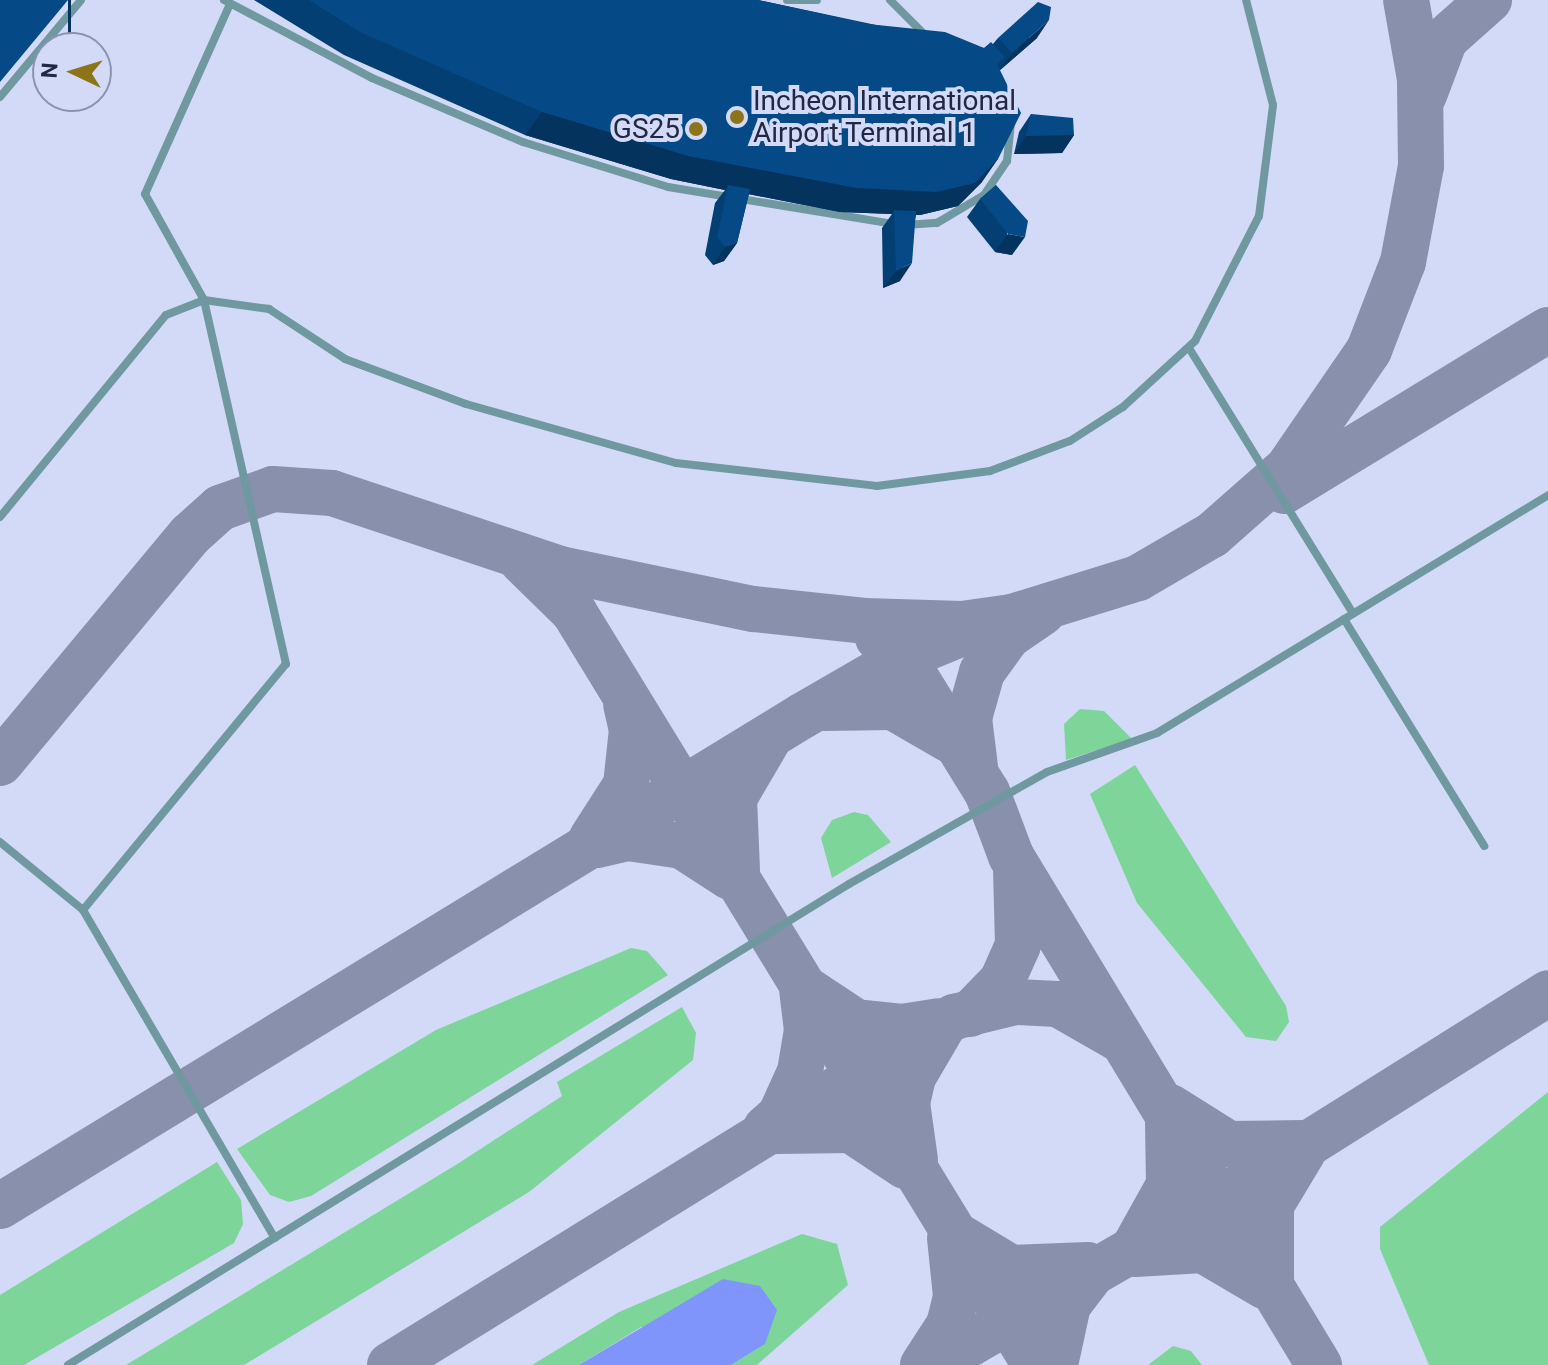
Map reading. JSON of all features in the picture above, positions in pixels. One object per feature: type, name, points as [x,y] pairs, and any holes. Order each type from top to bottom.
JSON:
[{"type":"lane","points":[[0,97],[81,0]]},
{"type":"lane","points":[[787,0],[817,0]]},
{"type":"lane","points":[[890,0],[908,25],[940,39]]},
{"type":"lane","points":[[0,517],[166,315],[204,300],[257,304],[373,371],[568,437],[676,463],[840,487],[963,477],[1070,441],[1123,407],[1189,348],[1259,216],[1268,171],[1273,105],[1246,0]]},
{"type":"lane","points":[[83,910],[286,664],[204,300],[145,194],[227,2],[372,78],[523,142],[668,187],[839,219],[909,226],[960,214],[998,180],[1012,137],[1010,112]]},
{"type":"lane","points":[[1189,348],[1484,846]]},
{"type":"lane","points":[[68,1365],[849,884],[1061,765],[1157,733],[1548,495]]},
{"type":"lane","points":[[0,842],[83,910],[275,1238]]},
{"type":"green space","points":[[1080,709],[1104,711],[1132,739],[1066,760],[1064,724]]},
{"type":"green space","points":[[1135,765],[1286,1006],[1289,1022],[1276,1041],[1246,1037],[1137,903],[1090,794]]},
{"type":"green space","points":[[854,812],[868,815],[891,842],[832,878],[821,838],[832,820]]},
{"type":"green space","points":[[631,948],[647,951],[668,975],[311,1196],[289,1202],[270,1195],[237,1149],[436,1030]]},
{"type":"green space","points":[[682,1007],[696,1033],[693,1060],[529,1192],[244,1365],[126,1365],[459,1163],[562,1096],[557,1082]]},
{"type":"green space","points":[[1548,1092],[1548,1365],[1429,1365],[1380,1249],[1380,1227]]},
{"type":"green space","points":[[217,1162],[241,1200],[243,1224],[234,1243],[24,1365],[0,1365],[0,1295]]},
{"type":"green space","points":[[802,1234],[837,1244],[848,1285],[757,1365],[731,1365],[764,1344],[641,1327],[579,1365],[532,1365],[619,1312]]},
{"type":"green space","points":[[1173,1346],[1191,1351],[1202,1365],[1148,1365]]},
{"type":"water","points":[[723,1279],[760,1286],[777,1310],[765,1344],[731,1365],[579,1365]]},
{"type":"building","points":[[0,0],[68,0],[41,32],[32,32],[32,43],[0,82]]},
{"type":"building","name":"Incheon International Airport Terminal 1","points":[[309,0],[758,0],[868,24],[945,32],[984,48],[991,42],[1005,57],[997,64],[1021,113],[998,159],[975,183],[936,192],[856,188],[688,156],[542,112],[360,32]]},
{"type":"building","points":[[1038,2],[1051,7],[1049,20],[1012,53],[998,38]]},
{"type":"building","points":[[1031,114],[1073,118],[1074,135],[1026,136]]},
{"type":"building","points":[[728,185],[750,189],[737,243],[725,247],[717,237]]},
{"type":"building","points":[[996,185],[1028,221],[1025,237],[1008,234],[980,199]]},
{"type":"building","points":[[894,210],[916,211],[912,263],[896,271]]},
{"type":"taxiway","points":[[0,763],[190,535],[220,508],[273,489],[332,493],[560,569],[754,609],[864,621],[962,624],[1012,617],[1138,578],[1212,535],[1288,468],[1369,350],[1403,262],[1421,166],[1420,79],[1406,0]]},
{"type":"taxiway","points":[[1424,95],[1445,39],[1489,0]]},
{"type":"taxiway","points":[[1284,491],[1548,330]]},
{"type":"taxiway","points":[[522,561],[574,612],[1035,1365]]},
{"type":"taxiway","points":[[975,767],[969,718],[982,672],[1008,636],[1043,612]]},
{"type":"taxiway","points":[[0,1206],[802,716],[902,658],[965,632]]},
{"type":"taxiway","points":[[878,638],[910,668],[987,792],[1011,856],[1319,1365]]},
{"type":"taxiway","points":[[592,838],[626,785],[632,730],[626,705]]},
{"type":"taxiway","points":[[824,708],[893,707],[950,740]]},
{"type":"taxiway","points":[[737,870],[734,798],[768,740]]},
{"type":"taxiway","points":[[597,845],[628,838],[682,846],[730,877]]},
{"type":"taxiway","points":[[970,1014],[1002,981],[1018,945],[1016,871]]},
{"type":"taxiway","points":[[809,991],[856,1022],[902,1027],[939,1021]]},
{"type":"taxiway","points":[[766,1128],[780,1116],[800,1072],[807,1030],[802,992]]},
{"type":"taxiway","points":[[933,1365],[1217,1201],[1548,993]]},
{"type":"taxiway","points":[[390,1365],[954,1017],[1015,1002],[1058,1004],[1121,1040]]},
{"type":"taxiway","points":[[915,1160],[907,1103],[913,1077],[941,1029]]},
{"type":"taxiway","points":[[1170,1107],[1229,1144],[1303,1143]]},
{"type":"taxiway","points":[[1135,1246],[1169,1185],[1168,1120]]},
{"type":"taxiway","points":[[776,1131],[851,1130],[905,1166]]},
{"type":"taxiway","points":[[1271,1283],[1271,1205],[1303,1152]]},
{"type":"taxiway","points":[[958,1236],[1011,1268],[1088,1265]]},
{"type":"taxiway","points":[[923,1365],[949,1325],[956,1296],[950,1238]]},
{"type":"taxiway","points":[[1135,1254],[1203,1250],[1264,1286]]},
{"type":"taxiway","points":[[1055,1365],[1068,1305],[1094,1271]]},
{"type":"place","name":"Incheon International Airport Terminal 1","points":[[737,117]]},
{"type":"place","name":"GS25","points":[[696,129]]}]
